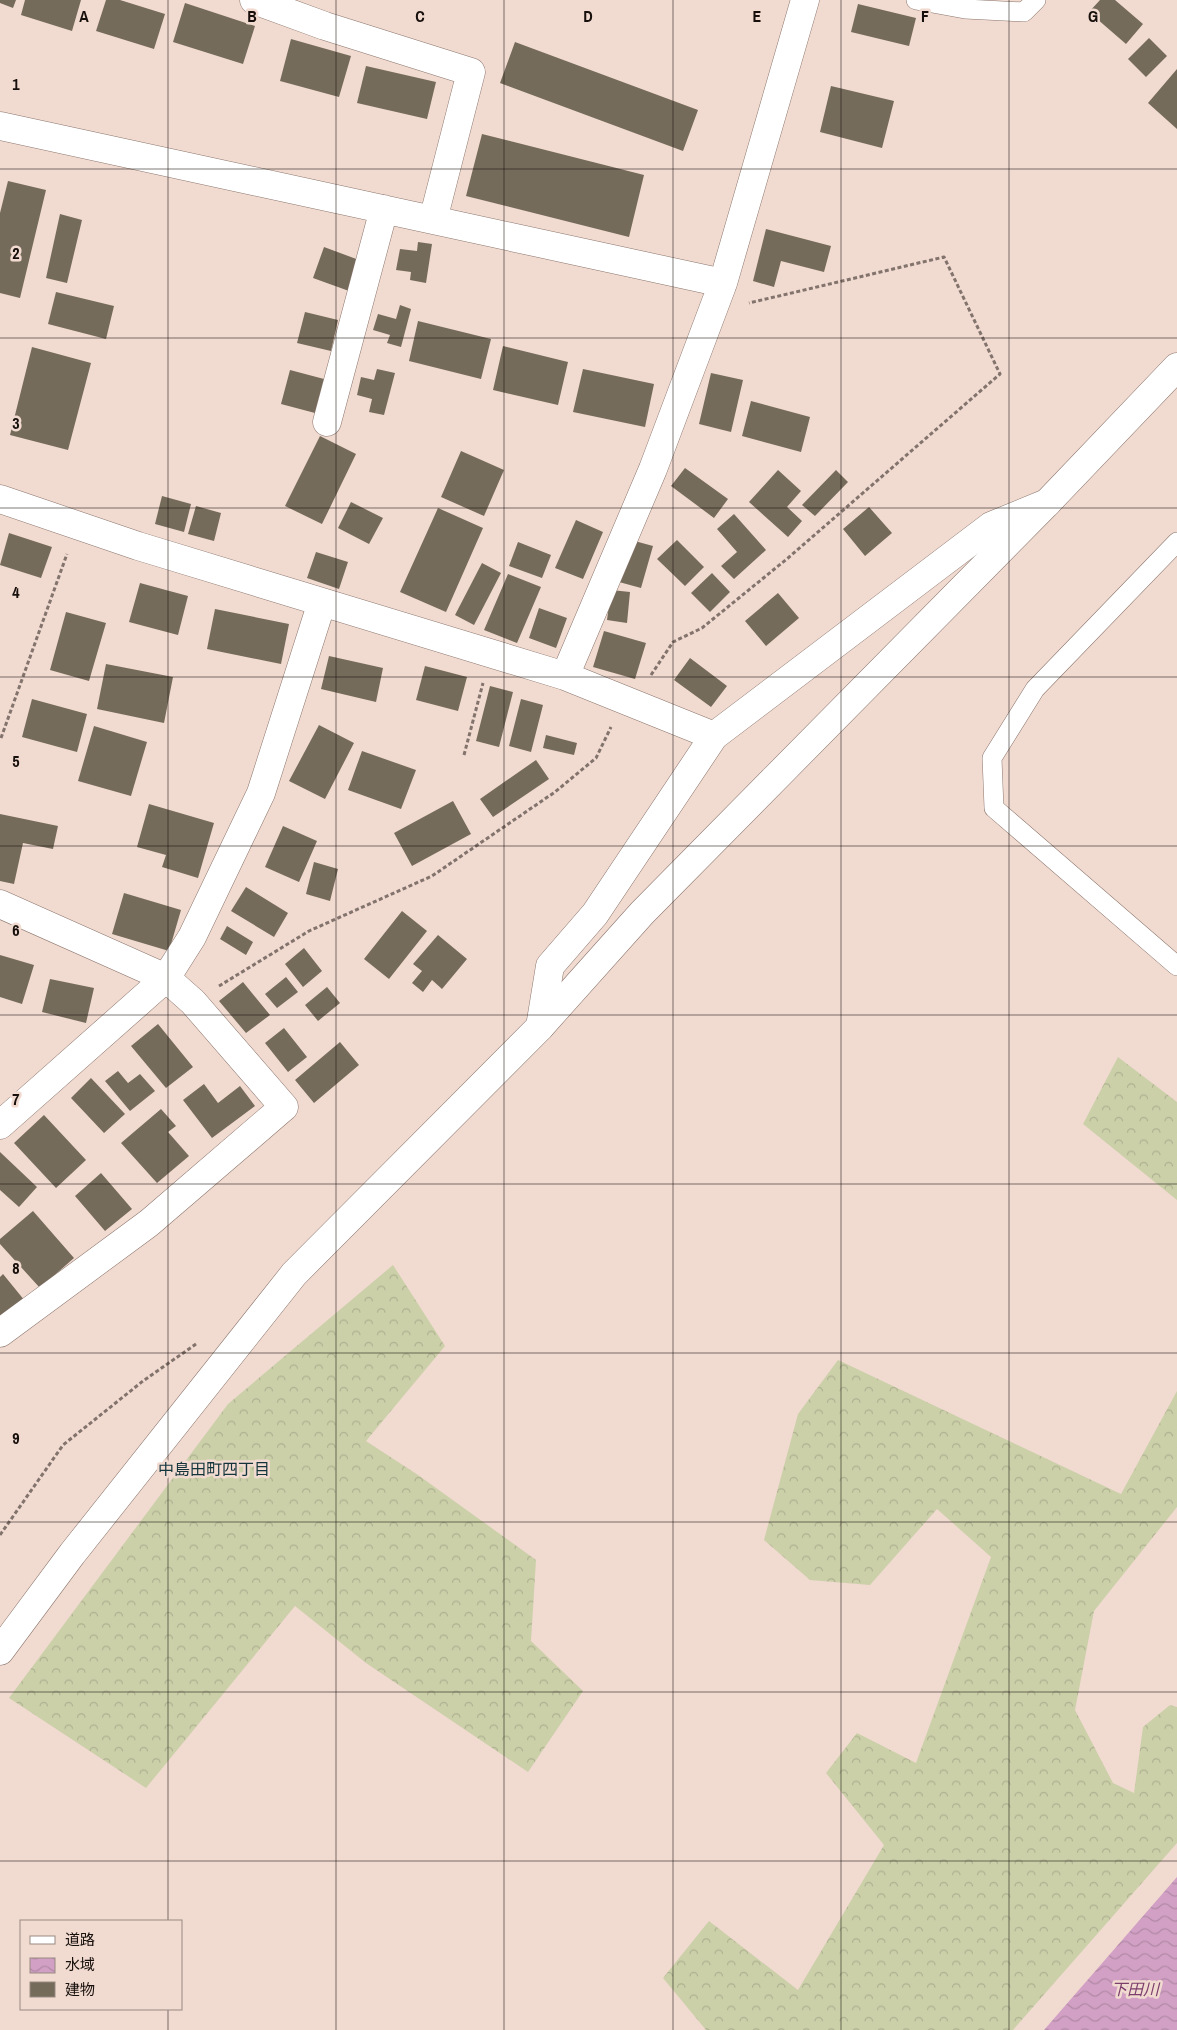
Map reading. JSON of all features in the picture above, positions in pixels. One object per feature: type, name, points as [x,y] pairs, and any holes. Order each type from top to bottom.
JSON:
[{"type":"street","points":[[254,0],[324,26],[471,72],[433,220]]},
{"type":"street","points":[[566,676],[653,469],[723,283],[805,0]]},
{"type":"street","points":[[0,126],[723,283]]},
{"type":"street","points":[[327,422],[384,209]]},
{"type":"street","points":[[0,1651],[72,1554],[294,1274],[540,1027],[642,913],[1047,503],[1177,367]]},
{"type":"street","points":[[0,499],[138,546],[566,676],[714,736]]},
{"type":"street","points":[[540,1027],[550,966],[595,914],[714,736],[991,526],[1047,503]]},
{"type":"street","points":[[0,1125],[12,1100],[166,978],[192,937],[261,794],[322,602]]},
{"type":"street","points":[[0,904],[166,978],[193,1002],[284,1107],[149,1223],[0,1333]]},
{"type":"lane","points":[[916,0],[965,9],[1024,12],[1036,0]]},
{"type":"lane","points":[[1177,542],[1035,689],[992,758],[994,808],[1177,966]]},
{"type":"path","points":[[193,1002],[308,931],[432,876],[556,792],[596,758],[628,702],[673,642],[702,628],[788,558],[1000,374],[944,258],[712,312]]},
{"type":"path","points":[[1,738],[78,526]]},
{"type":"path","points":[[464,755],[491,654]]},
{"type":"path","points":[[0,1535],[63,1445],[143,1381],[199,1342]]},
{"type":"green space","points":[[1118,1057],[1177,1102],[1177,1200],[1083,1124]]},
{"type":"green space","points":[[393,1265],[445,1346],[366,1441],[418,1475],[536,1560],[531,1641],[583,1691],[528,1772],[366,1663],[295,1606],[146,1788],[9,1698],[228,1404]]},
{"type":"green space","points":[[838,1360],[1121,1494],[1177,1391],[1177,1507],[1094,1611],[1075,1710],[1113,1783],[1134,1793],[1143,1727],[1170,1705],[1177,1707],[1177,1843],[1013,2030],[706,2030],[663,1978],[709,1921],[798,1990],[884,1845],[826,1773],[857,1733],[916,1763],[991,1557],[937,1509],[870,1585],[810,1580],[764,1540],[798,1414]]},
{"type":"water","name":"下田川","points":[[1177,1877],[1177,2030],[1044,2030]]},
{"type":"building","points":[[0,0],[16,0],[13,8],[0,3]]},
{"type":"building","points":[[25,0],[81,0],[72,31],[21,15]]},
{"type":"building","points":[[106,0],[120,0],[165,14],[154,49],[96,31]]},
{"type":"building","points":[[1100,0],[1115,0],[1143,24],[1126,44],[1089,12]]},
{"type":"building","points":[[185,3],[255,26],[243,64],[173,42]]},
{"type":"building","points":[[858,4],[916,18],[909,46],[851,32]]},
{"type":"building","points":[[1149,38],[1167,56],[1146,77],[1128,59]]},
{"type":"building","points":[[291,39],[351,56],[339,97],[280,81]]},
{"type":"building","points":[[515,42],[698,110],[683,151],[500,83]]},
{"type":"building","points":[[366,66],[436,82],[427,119],[357,103]]},
{"type":"building","points":[[1177,69],[1177,129],[1148,103]]},
{"type":"building","points":[[831,86],[894,101],[882,148],[820,132]]},
{"type":"building","points":[[482,134],[644,175],[629,237],[466,196]]},
{"type":"building","points":[[8,181],[46,190],[20,298],[0,293],[0,213]]},
{"type":"building","points":[[60,214],[82,220],[67,283],[46,278]]},
{"type":"building","points":[[766,229],[831,246],[824,272],[781,261],[774,287],[753,281]]},
{"type":"building","points":[[418,242],[432,244],[426,283],[410,280],[411,272],[396,270],[400,249],[417,251]]},
{"type":"building","points":[[324,247],[359,260],[349,291],[313,278]]},
{"type":"building","points":[[56,292],[114,306],[106,339],[48,324]]},
{"type":"building","points":[[400,305],[411,309],[401,347],[387,343],[390,335],[373,330],[378,314],[396,319]]},
{"type":"building","points":[[305,312],[338,320],[331,351],[297,343]]},
{"type":"building","points":[[418,321],[491,339],[481,379],[409,361]]},
{"type":"building","points":[[503,346],[568,362],[558,405],[493,390]]},
{"type":"building","points":[[32,347],[91,363],[68,450],[10,435]]},
{"type":"building","points":[[377,369],[395,373],[384,415],[369,412],[372,399],[357,395],[361,377],[374,380]]},
{"type":"building","points":[[583,369],[654,384],[645,427],[573,412]]},
{"type":"building","points":[[290,370],[324,379],[315,413],[281,404]]},
{"type":"building","points":[[711,373],[743,380],[731,432],[699,424]]},
{"type":"building","points":[[751,401],[810,417],[801,452],[742,436]]},
{"type":"building","points":[[320,436],[356,454],[322,524],[285,506]]},
{"type":"building","points":[[461,451],[504,470],[484,516],[441,497]]},
{"type":"building","points":[[685,468],[728,499],[714,518],[671,486]]},
{"type":"building","points":[[778,470],[801,491],[787,507],[802,521],[788,537],[749,502]]},
{"type":"building","points":[[836,470],[848,482],[815,516],[802,505]]},
{"type":"building","points":[[162,496],[191,504],[184,532],[155,524]]},
{"type":"building","points":[[351,502],[383,518],[369,544],[338,528]]},
{"type":"building","points":[[196,506],[221,513],[214,541],[188,534]]},
{"type":"building","points":[[869,507],[892,533],[865,556],[843,529]]},
{"type":"building","points":[[438,508],[483,528],[446,612],[400,592]]},
{"type":"building","points":[[734,514],[766,550],[734,579],[721,566],[737,552],[717,529]]},
{"type":"building","points":[[576,520],[603,532],[583,579],[555,568]]},
{"type":"building","points":[[9,533],[52,547],[41,578],[0,565]]},
{"type":"building","points":[[631,540],[653,546],[641,588],[619,582]]},
{"type":"building","points":[[677,540],[704,567],[685,586],[657,559]]},
{"type":"building","points":[[518,542],[551,555],[542,578],[509,566]]},
{"type":"building","points":[[316,552],[348,562],[339,589],[307,578]]},
{"type":"building","points":[[482,563],[501,573],[474,625],[455,615]]},
{"type":"building","points":[[712,573],[730,592],[710,612],[691,593]]},
{"type":"building","points":[[508,574],[541,587],[517,643],[484,630]]},
{"type":"building","points":[[140,583],[188,596],[178,635],[129,622]]},
{"type":"building","points":[[611,590],[630,592],[627,623],[607,620]]},
{"type":"building","points":[[778,593],[799,618],[766,646],[745,621]]},
{"type":"building","points":[[539,608],[567,618],[556,648],[529,638]]},
{"type":"building","points":[[215,609],[289,624],[281,664],[207,649]]},
{"type":"building","points":[[66,612],[106,623],[89,681],[50,670]]},
{"type":"building","points":[[604,631],[646,643],[635,679],[593,667]]},
{"type":"building","points":[[329,656],[383,668],[376,702],[321,689]]},
{"type":"building","points":[[690,658],[727,686],[711,707],[674,680]]},
{"type":"building","points":[[106,664],[173,677],[164,723],[97,709]]},
{"type":"building","points":[[425,666],[467,677],[458,711],[416,700]]},
{"type":"building","points":[[490,686],[513,692],[499,747],[476,741]]},
{"type":"building","points":[[32,699],[87,714],[77,752],[22,737]]},
{"type":"building","points":[[521,699],[543,705],[531,752],[509,746]]},
{"type":"building","points":[[319,725],[354,743],[325,799],[289,781]]},
{"type":"building","points":[[94,726],[147,742],[131,796],[78,781]]},
{"type":"building","points":[[546,735],[577,743],[574,755],[543,748]]},
{"type":"building","points":[[362,751],[416,770],[401,809],[348,790]]},
{"type":"building","points":[[536,760],[549,779],[493,817],[480,799]]},
{"type":"building","points":[[453,801],[471,834],[412,866],[394,833]]},
{"type":"building","points":[[149,804],[214,823],[198,878],[162,867],[166,855],[137,847]]},
{"type":"building","points":[[0,814],[58,826],[53,849],[23,843],[14,884],[0,881]]},
{"type":"building","points":[[283,826],[317,841],[299,882],[265,867]]},
{"type":"building","points":[[314,862],[338,869],[330,901],[306,894]]},
{"type":"building","points":[[246,887],[288,913],[274,937],[231,911]]},
{"type":"building","points":[[124,893],[181,910],[169,951],[112,934]]},
{"type":"building","points":[[402,911],[427,931],[389,979],[364,959]]},
{"type":"building","points":[[227,926],[253,942],[246,955],[220,939]]},
{"type":"building","points":[[438,935],[467,959],[442,989],[432,980],[423,992],[412,983],[422,971],[413,964]]},
{"type":"building","points":[[304,948],[322,971],[303,987],[285,964]]},
{"type":"building","points":[[0,955],[34,965],[22,1004],[0,997]]},
{"type":"building","points":[[286,977],[298,992],[277,1008],[265,994]]},
{"type":"building","points":[[50,979],[94,988],[86,1023],[42,1012]]},
{"type":"building","points":[[243,982],[270,1015],[246,1033],[219,1001]]},
{"type":"building","points":[[327,987],[340,1003],[318,1021],[305,1005]]},
{"type":"building","points":[[158,1024],[193,1067],[166,1088],[131,1046]]},
{"type":"building","points":[[284,1028],[307,1057],[288,1072],[265,1043]]},
{"type":"building","points":[[340,1042],[359,1065],[314,1103],[295,1080]]},
{"type":"building","points":[[118,1071],[128,1083],[140,1074],[155,1091],[130,1111],[105,1081]]},
{"type":"building","points":[[91,1078],[125,1114],[104,1133],[71,1098]]},
{"type":"building","points":[[204,1084],[218,1103],[240,1086],[255,1106],[212,1138],[183,1100]]},
{"type":"building","points":[[161,1109],[176,1126],[168,1132],[189,1156],[157,1183],[121,1143]]},
{"type":"building","points":[[44,1115],[86,1160],[56,1188],[14,1143]]},
{"type":"building","points":[[0,1152],[37,1187],[19,1207],[0,1190]]},
{"type":"building","points":[[101,1173],[132,1209],[105,1231],[75,1196]]},
{"type":"building","points":[[33,1211],[74,1258],[40,1288],[0,1244],[0,1239]]},
{"type":"building","points":[[3,1274],[25,1301],[0,1320],[0,1277]]},
{"type":"district","name":"中島田町四丁目","points":[[214,1469]]}]
